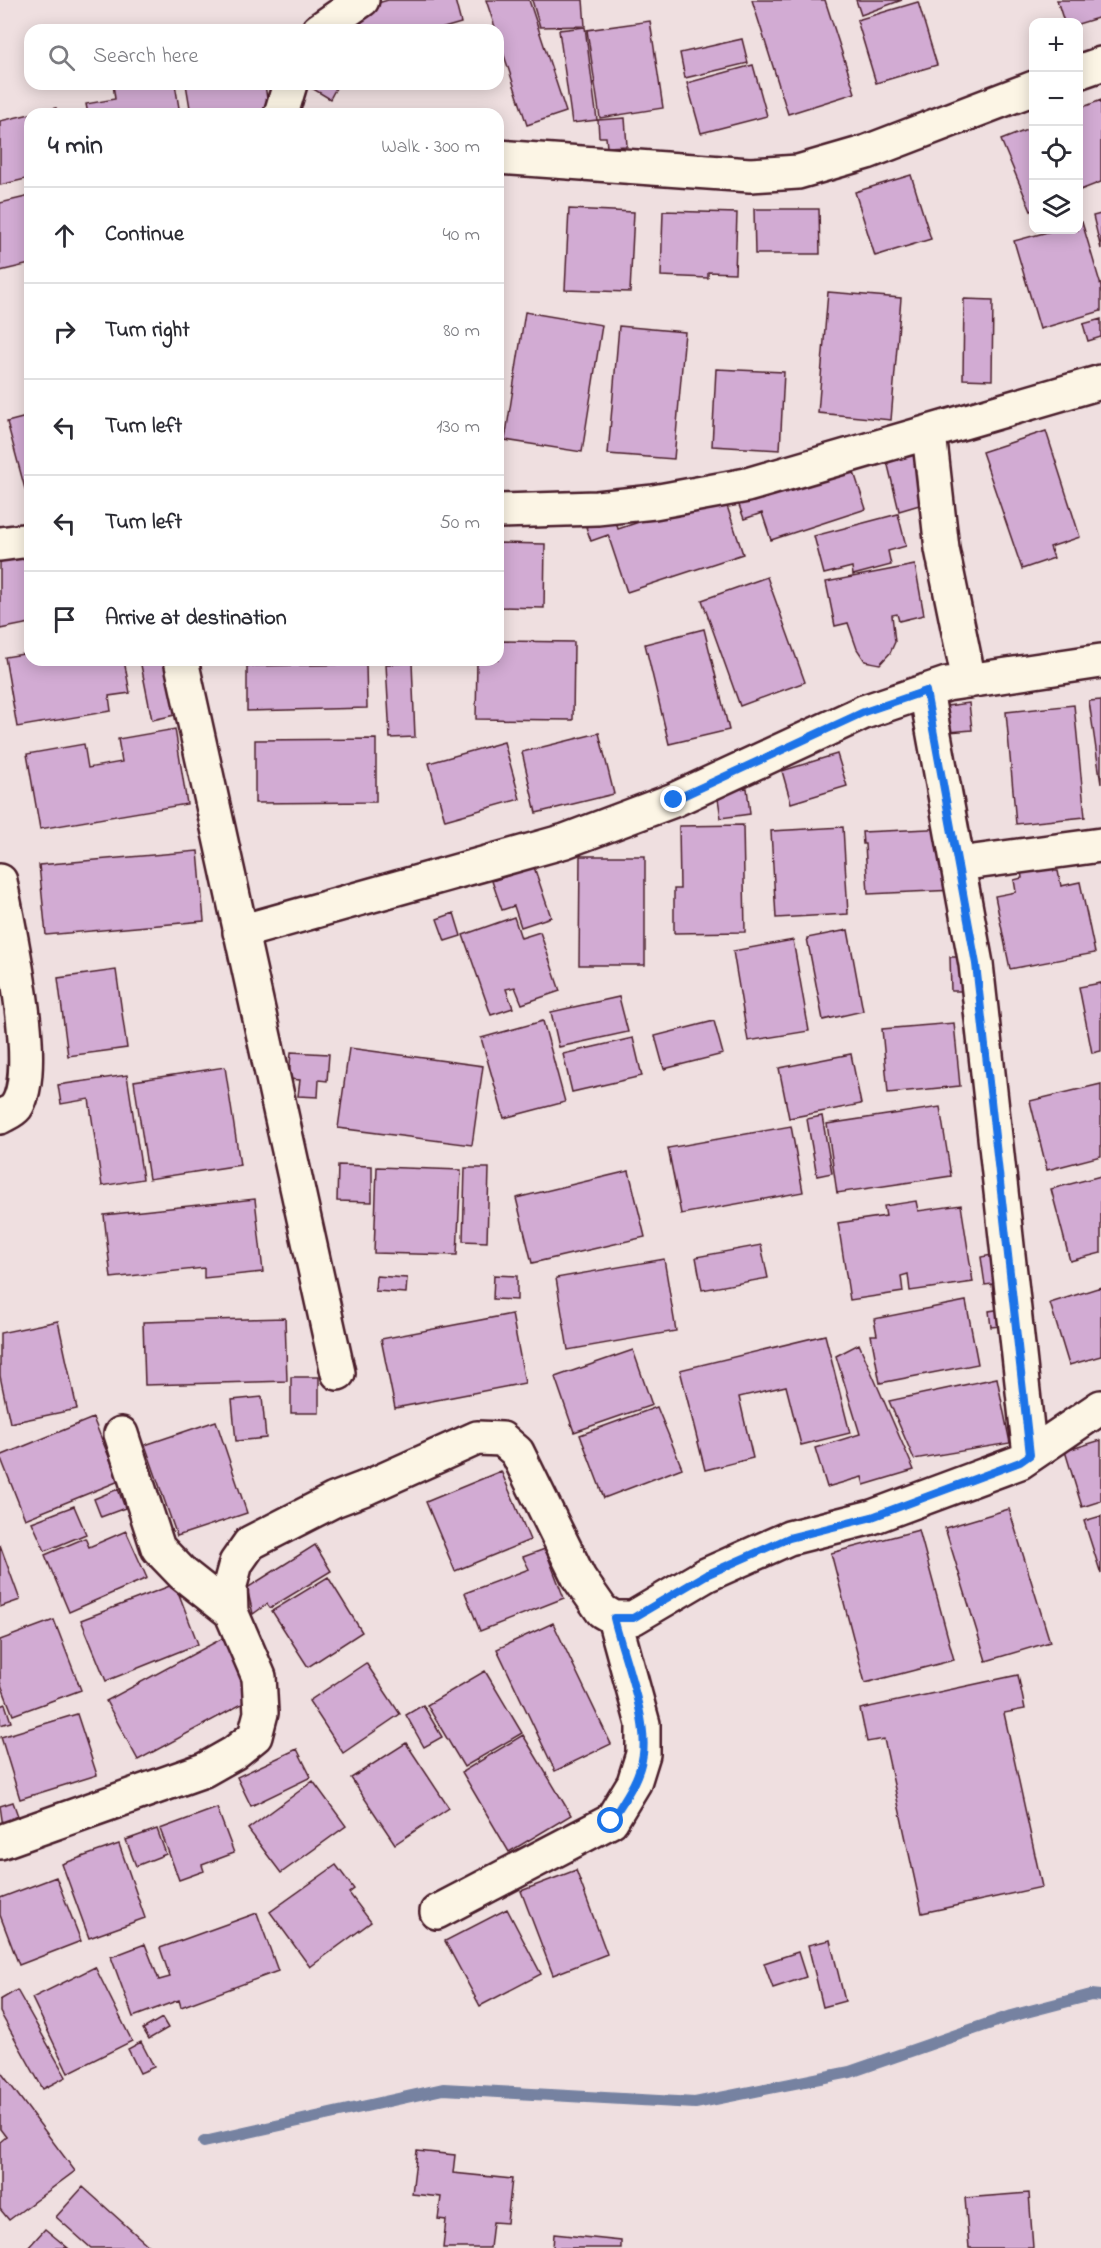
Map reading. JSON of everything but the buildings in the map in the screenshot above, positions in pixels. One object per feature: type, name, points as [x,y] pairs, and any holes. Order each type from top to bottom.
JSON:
[{"type":"street","points":[[328,24],[362,0]]},
{"type":"street","points":[[1083,70],[1101,64]]},
{"type":"street","points":[[283,108],[288,90]]},
{"type":"street","points":[[504,157],[750,175],[798,172],[867,152],[1029,90]]},
{"type":"street","points":[[504,511],[597,508],[654,502],[747,485],[1101,382]]},
{"type":"street","points":[[929,433],[942,549],[969,681]]},
{"type":"street","points":[[0,544],[24,541]]},
{"type":"street","points":[[240,932],[564,841],[674,800],[864,712],[926,691],[969,681],[1101,661]]},
{"type":"street","points":[[182,666],[338,1373]]},
{"type":"street","points":[[926,691],[959,864],[990,1075],[1030,1455]]},
{"type":"street","points":[[959,864],[1101,845]]},
{"type":"street","points":[[0,881],[19,983],[26,1069],[22,1094],[15,1109],[0,1117]]},
{"type":"street","points":[[0,1842],[204,1770],[234,1753],[255,1736],[261,1713],[258,1677],[231,1612],[230,1586],[236,1563],[250,1543],[334,1500],[477,1438],[502,1439],[518,1452],[579,1578],[602,1611],[614,1618],[633,1618],[706,1575],[789,1538],[872,1517],[1020,1462],[1101,1407]]},
{"type":"street","points":[[121,1434],[158,1548],[183,1574],[231,1612]]},
{"type":"street","points":[[437,1912],[611,1821],[634,1783],[643,1755],[643,1724],[614,1618]]},
{"type":"waterway","points":[[204,2142],[443,2089],[695,2103],[850,2072],[1011,2016],[1091,1995],[1101,1996]]},
{"type":"route","points":[[611,1821],[634,1783],[643,1755],[643,1724],[614,1618],[633,1618],[706,1575],[789,1538],[872,1517],[1020,1462],[1030,1455],[976,964],[926,691],[864,712],[674,800]]}]
